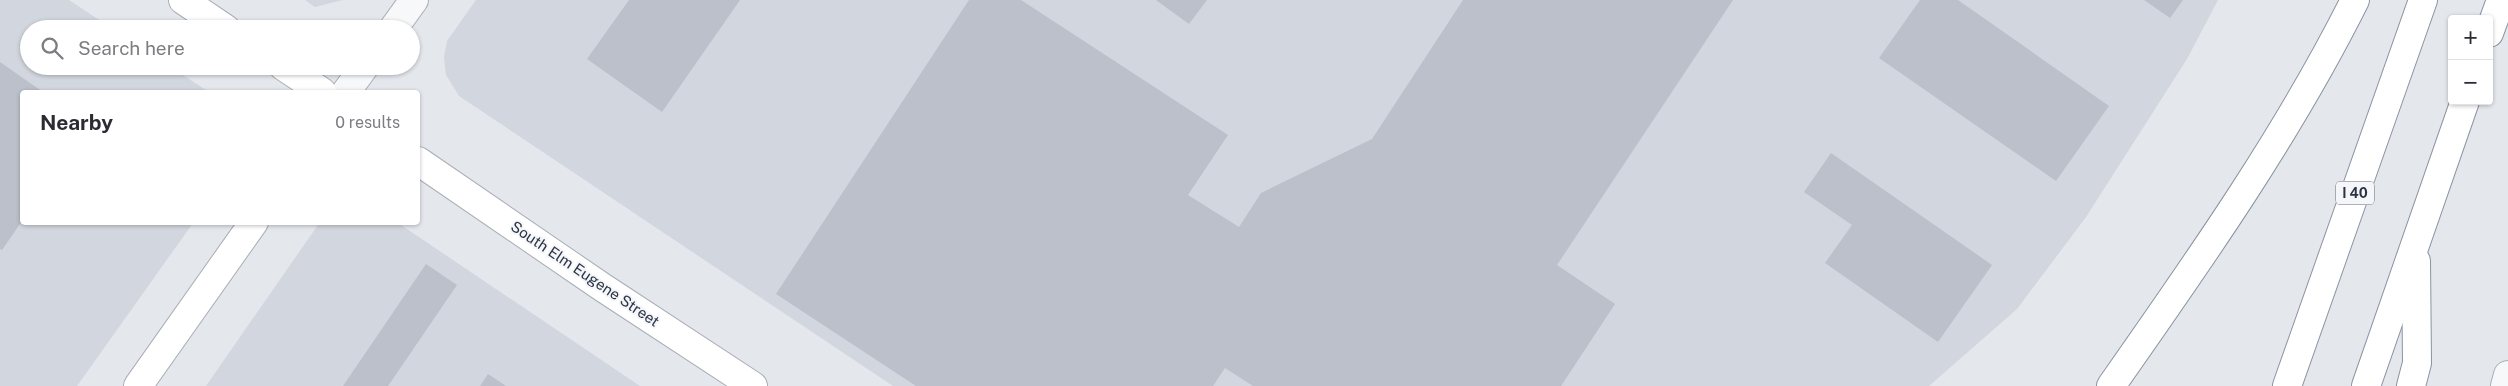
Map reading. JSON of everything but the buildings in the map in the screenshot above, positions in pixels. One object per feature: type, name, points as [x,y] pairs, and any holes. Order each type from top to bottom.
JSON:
[{"type":"main road","points":[[183,0],[213,20]]},
{"type":"main road","points":[[2111,386],[2204,254],[2323,65],[2355,0]]},
{"type":"main road","name":"I 40","points":[[2287,386],[2423,0]]},
{"type":"main road","points":[[2493,22],[2501,0]]},
{"type":"main road","points":[[296,75],[319,90]]},
{"type":"main road","points":[[2366,386],[2464,105]]},
{"type":"main road","name":"South Elm Eugene Street","points":[[420,162],[602,287],[753,386]]},
{"type":"main road","points":[[138,386],[252,225]]},
{"type":"main road","points":[[2412,386],[2417,363],[2416,241]]},
{"type":"street","points":[[400,20],[414,0]]},
{"type":"street","points":[[347,90],[358,75]]},
{"type":"street","points":[[2506,386],[2508,375]]},
{"type":"shaded area","points":[[0,0],[69,0],[99,20],[20,20],[20,75],[183,75],[206,90],[20,90],[20,225],[192,225],[77,386],[0,386]]},
{"type":"shaded area","points":[[305,0],[343,0],[315,7]]},
{"type":"shaded area","points":[[476,0],[2218,0],[2187,59],[2086,217],[2017,309],[1929,386],[893,386],[459,96],[446,75],[444,57],[447,41]]},
{"type":"shaded area","points":[[318,225],[401,225],[640,386],[206,386]]}]
